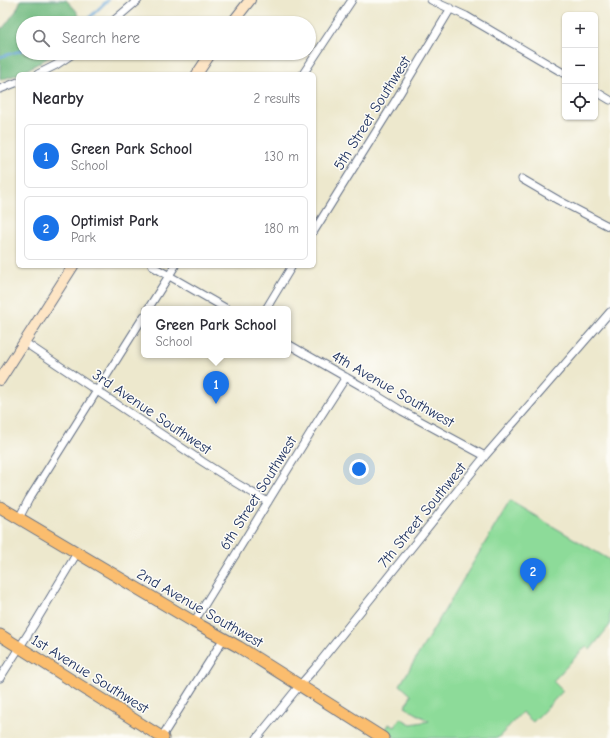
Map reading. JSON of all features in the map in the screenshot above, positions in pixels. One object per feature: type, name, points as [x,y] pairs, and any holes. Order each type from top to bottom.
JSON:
[{"type":"main road","points":[[237,16],[250,0]]},
{"type":"main road","points":[[198,72],[206,60]]},
{"type":"main road","points":[[0,380],[72,268]]},
{"type":"main road","name":"2nd Avenue Southwest","points":[[0,507],[194,622],[224,638],[383,738]]},
{"type":"main road","name":"1st Avenue Southwest","points":[[0,635],[162,738]]},
{"type":"street","points":[[119,16],[138,0]]},
{"type":"street","points":[[316,54],[352,0]]},
{"type":"street","points":[[431,0],[466,16],[562,72]]},
{"type":"street","name":"5th Street Southwest","points":[[316,228],[394,104],[451,8]]},
{"type":"street","points":[[42,72],[64,60]]},
{"type":"street","points":[[304,72],[312,60]]},
{"type":"street","points":[[0,89],[16,83]]},
{"type":"street","points":[[598,93],[610,100]]},
{"type":"street","points":[[522,179],[610,227]]},
{"type":"street","points":[[155,268],[222,306]]},
{"type":"street","points":[[150,306],[174,268]]},
{"type":"street","points":[[268,306],[291,268]]},
{"type":"street","name":"7th Street Southwest","points":[[257,738],[485,456],[610,312]]},
{"type":"street","points":[[19,518],[29,499],[141,321]]},
{"type":"street","name":"3rd Avenue Southwest","points":[[24,342],[229,479],[268,502]]},
{"type":"street","name":"4th Avenue Southwest","points":[[291,346],[402,411],[485,456]]},
{"type":"street","name":"6th Street Southwest","points":[[194,622],[316,422],[346,377]]},
{"type":"street","points":[[0,678],[77,553]]},
{"type":"street","points":[[162,738],[224,638]]},
{"type":"green space","points":[[21,0],[66,0],[74,7],[78,16],[16,16],[16,60],[44,60],[23,72],[16,72],[16,75],[0,80],[0,28],[3,28],[16,11]]},
{"type":"green space","points":[[510,501],[610,560],[610,625],[590,650],[586,646],[553,681],[563,691],[533,722],[522,712],[498,738],[396,738],[385,731],[389,724],[395,727],[400,718],[411,724],[429,721],[405,707],[411,695],[400,685]]},
{"type":"waterway","points":[[91,16],[108,0]]},
{"type":"waterway","points":[[0,57],[16,52]]},
{"type":"place","name":"Green Park School","points":[[216,404]]},
{"type":"place","name":"Optimist Park","points":[[533,591]]}]
